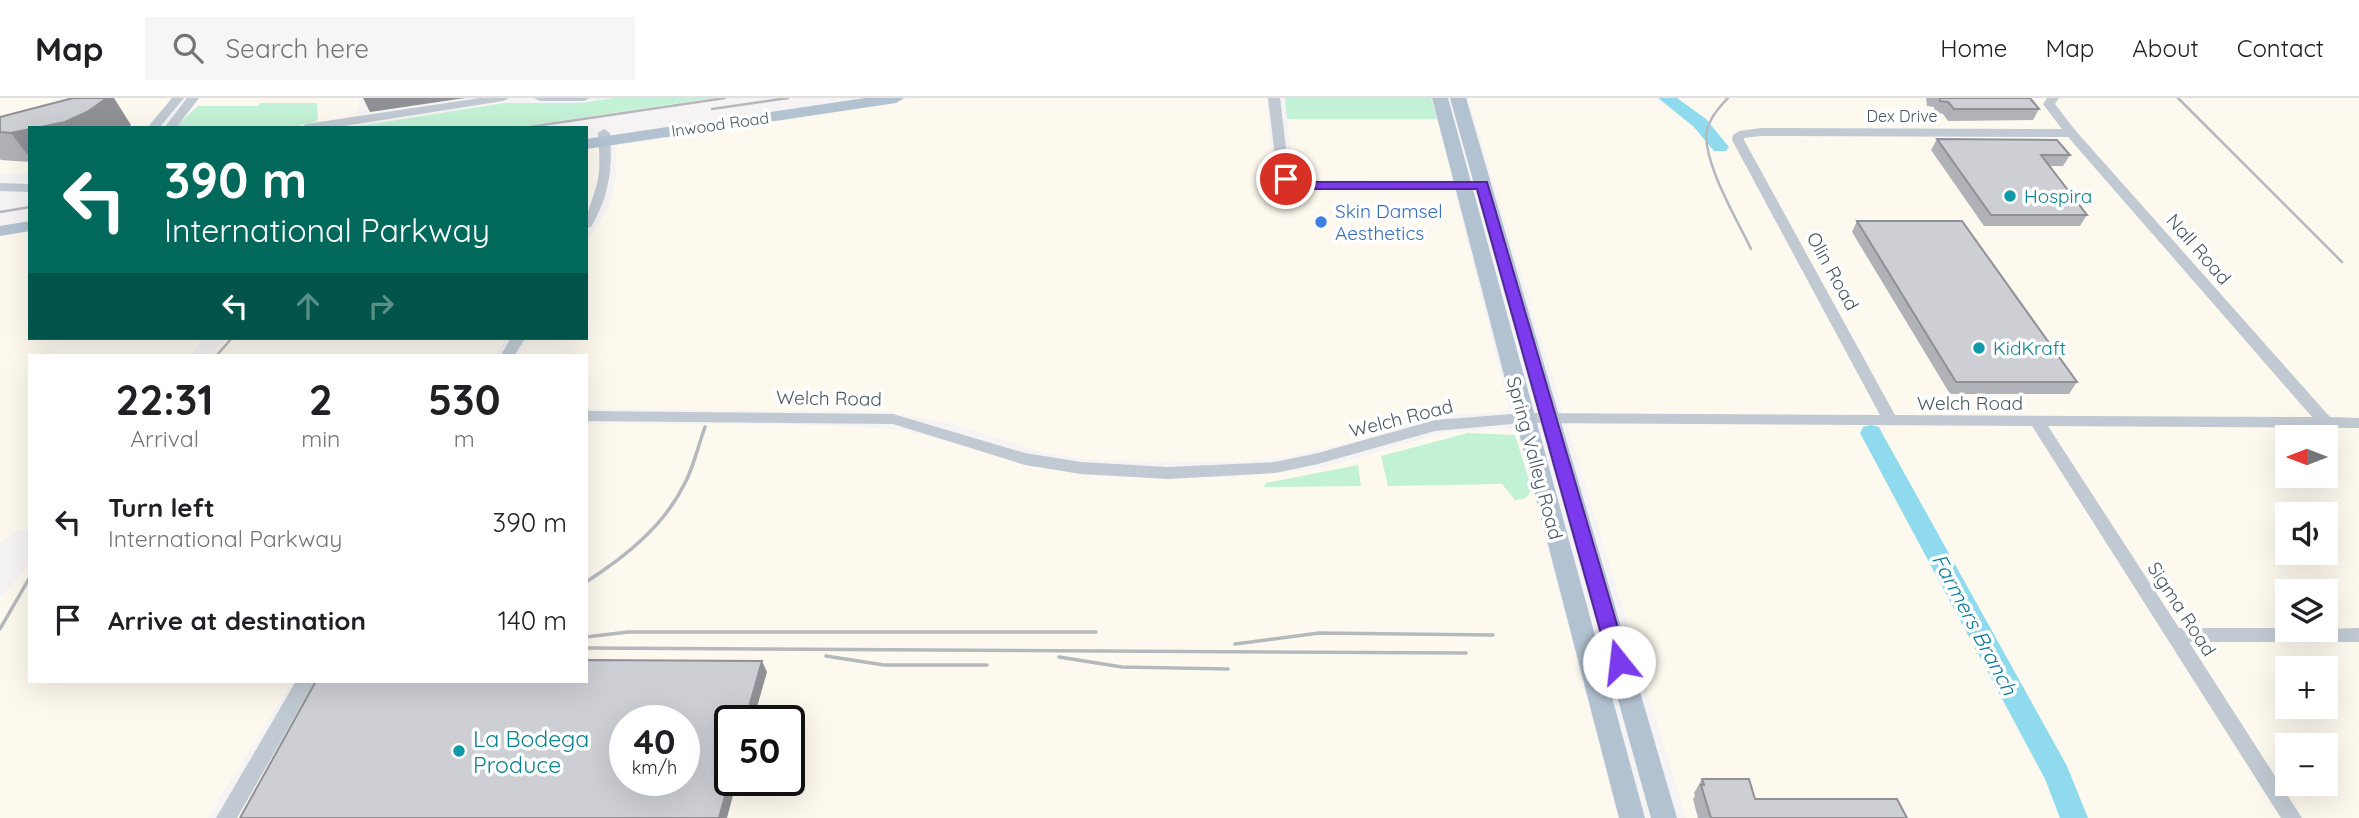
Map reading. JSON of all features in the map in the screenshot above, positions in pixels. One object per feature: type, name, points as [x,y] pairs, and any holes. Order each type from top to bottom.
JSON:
[{"type":"main road","name":"Inwood Road","points":[[806,107],[840,98]]},
{"type":"main road","name":"Inwood Road","points":[[588,136],[604,137],[806,107],[896,98]]},
{"type":"main road","name":"Spring Valley Road","points":[[1440,98],[1473,185],[1549,418],[1664,818]]},
{"type":"main road","name":"Spring Valley Road","points":[[1458,98],[1473,185],[1524,418],[1632,818]]},
{"type":"main road","points":[[1445,117],[1463,116]]},
{"type":"main road","name":"Inwood Road","points":[[588,143],[604,137]]},
{"type":"main road","points":[[0,231],[28,226]]},
{"type":"main road","points":[[1609,731],[1639,732]]},
{"type":"street","points":[[155,126],[178,98]]},
{"type":"street","points":[[172,126],[194,98]]},
{"type":"street","points":[[331,126],[503,98]]},
{"type":"street","points":[[540,98],[584,98]]},
{"type":"street","points":[[1274,98],[1283,173],[1289,183],[1307,186],[1473,185]]},
{"type":"street","name":"Nall Road","points":[[2053,98],[2049,104],[2071,133],[2326,423]]},
{"type":"street","name":"Dex Drive","points":[[1738,140],[1743,133],[1761,132],[2071,133]]},
{"type":"street","points":[[588,220],[604,187],[607,161],[604,137]]},
{"type":"street","name":"Olin Road","points":[[1738,140],[1891,421]]},
{"type":"street","points":[[0,177],[28,178]]},
{"type":"street","points":[[0,187],[28,188]]},
{"type":"street","name":"Welch Road","points":[[588,416],[893,419],[914,423],[1023,459],[1110,470],[1155,471],[1253,470],[1281,467],[1433,426],[1524,418],[2359,423]]},
{"type":"street","name":"Sigma Road","points":[[2037,422],[2292,818]]},
{"type":"street","points":[[2174,635],[2359,635]]},
{"type":"street","points":[[226,818],[305,683]]},
{"type":"shaded area","points":[[0,98],[171,98],[166,109],[150,126],[28,126],[28,174],[0,174]]},
{"type":"shaded area","points":[[198,98],[359,98],[355,116],[305,126],[176,126]]},
{"type":"shaded area","points":[[915,98],[1266,98],[1276,192],[1455,192],[1509,408],[1503,412],[1460,414],[1394,426],[1362,440],[1282,458],[1230,462],[1089,460],[1037,451],[957,425],[890,412],[588,409],[588,354],[519,354],[528,340],[588,340],[588,240],[609,207],[616,177],[616,146]]},
{"type":"shaded area","points":[[1468,98],[2359,98],[2359,818],[1686,818]]},
{"type":"shaded area","points":[[1287,119],[1437,119],[1452,175],[1447,180],[1299,179],[1293,176]]},
{"type":"shaded area","points":[[588,147],[599,150],[598,178],[588,208]]},
{"type":"shaded area","points":[[28,231],[28,340],[203,340],[192,354],[28,354],[28,530],[18,530],[0,544],[0,236]]},
{"type":"shaded area","points":[[224,340],[506,340],[497,354],[212,354]]},
{"type":"shaded area","points":[[588,423],[831,425],[904,430],[1081,475],[1137,477],[1234,477],[1295,471],[1331,465],[1442,433],[1507,428],[1518,433],[1618,818],[236,818],[319,683],[588,683]]},
{"type":"shaded area","points":[[28,566],[28,683],[292,683],[207,818],[0,818],[0,598]]},
{"type":"green space","points":[[614,98],[712,98],[524,126],[359,126],[505,103],[581,103]]},
{"type":"green space","points":[[1285,98],[1431,98],[1437,119],[1287,119]]},
{"type":"green space","points":[[260,103],[317,103],[318,119],[297,126],[176,126],[198,106],[258,106]]},
{"type":"green space","points":[[1468,433],[1515,435],[1532,489],[1526,498],[1515,500],[1502,484],[1388,486],[1381,456]]},
{"type":"green space","points":[[1358,465],[1361,486],[1264,487],[1266,483]]},
{"type":"building","points":[[73,98],[107,98],[87,112],[65,122],[28,126],[28,129],[11,133],[0,132],[0,117]]},
{"type":"building","points":[[1940,98],[2030,98],[2039,109],[1954,109],[1948,102],[1940,101]]},
{"type":"building","name":"Hospira","points":[[1937,139],[2057,140],[2070,155],[2041,155],[2087,215],[1991,215]]},
{"type":"building","name":"KidKraft","points":[[1857,221],[1962,221],[2077,382],[1956,382]]},
{"type":"building","name":"La Bodega Produce","points":[[588,660],[762,661],[750,705],[714,705],[714,796],[725,796],[719,818],[240,818],[315,683],[588,683]]},
{"type":"building","points":[[1702,779],[1749,779],[1755,799],[1897,799],[1907,818],[1711,818],[1701,785],[1704,785]]},
{"type":"waterway","name":"Farmers Branch","points":[[1666,98],[1700,123],[1720,147]]},
{"type":"waterway","name":"Farmers Branch","points":[[1871,433],[2057,775],[2074,818]]},
{"type":"railway","points":[[536,126],[725,98]]},
{"type":"railway","points":[[712,109],[788,98]]},
{"type":"railway","points":[[1728,98],[1710,121],[1707,143],[1715,173],[1751,249]]},
{"type":"railway","points":[[2178,98],[2342,262]]},
{"type":"railway","points":[[0,212],[28,207]]},
{"type":"railway","points":[[218,354],[230,340]]},
{"type":"railway","points":[[588,581],[629,551],[666,513],[688,476],[705,427]]},
{"type":"railway","points":[[0,629],[28,580]]},
{"type":"railway","points":[[588,637],[628,632],[1096,632]]},
{"type":"railway","points":[[1235,644],[1319,633],[1493,635]]},
{"type":"railway","points":[[588,648],[1466,653]]},
{"type":"railway","points":[[826,656],[884,665],[987,665]]},
{"type":"railway","points":[[1059,657],[1122,667],[1228,669]]},
{"type":"place","name":"Hospira","points":[[2010,196]]},
{"type":"place","name":"Skin Damsel Aesthetics","points":[[1321,222]]},
{"type":"place","name":"KidKraft","points":[[1979,348]]},
{"type":"place","name":"La Bodega Produce","points":[[459,751]]},
{"type":"route","points":[[1286,179],[1289,183],[1307,186],[1482,185],[1619,662]]}]
